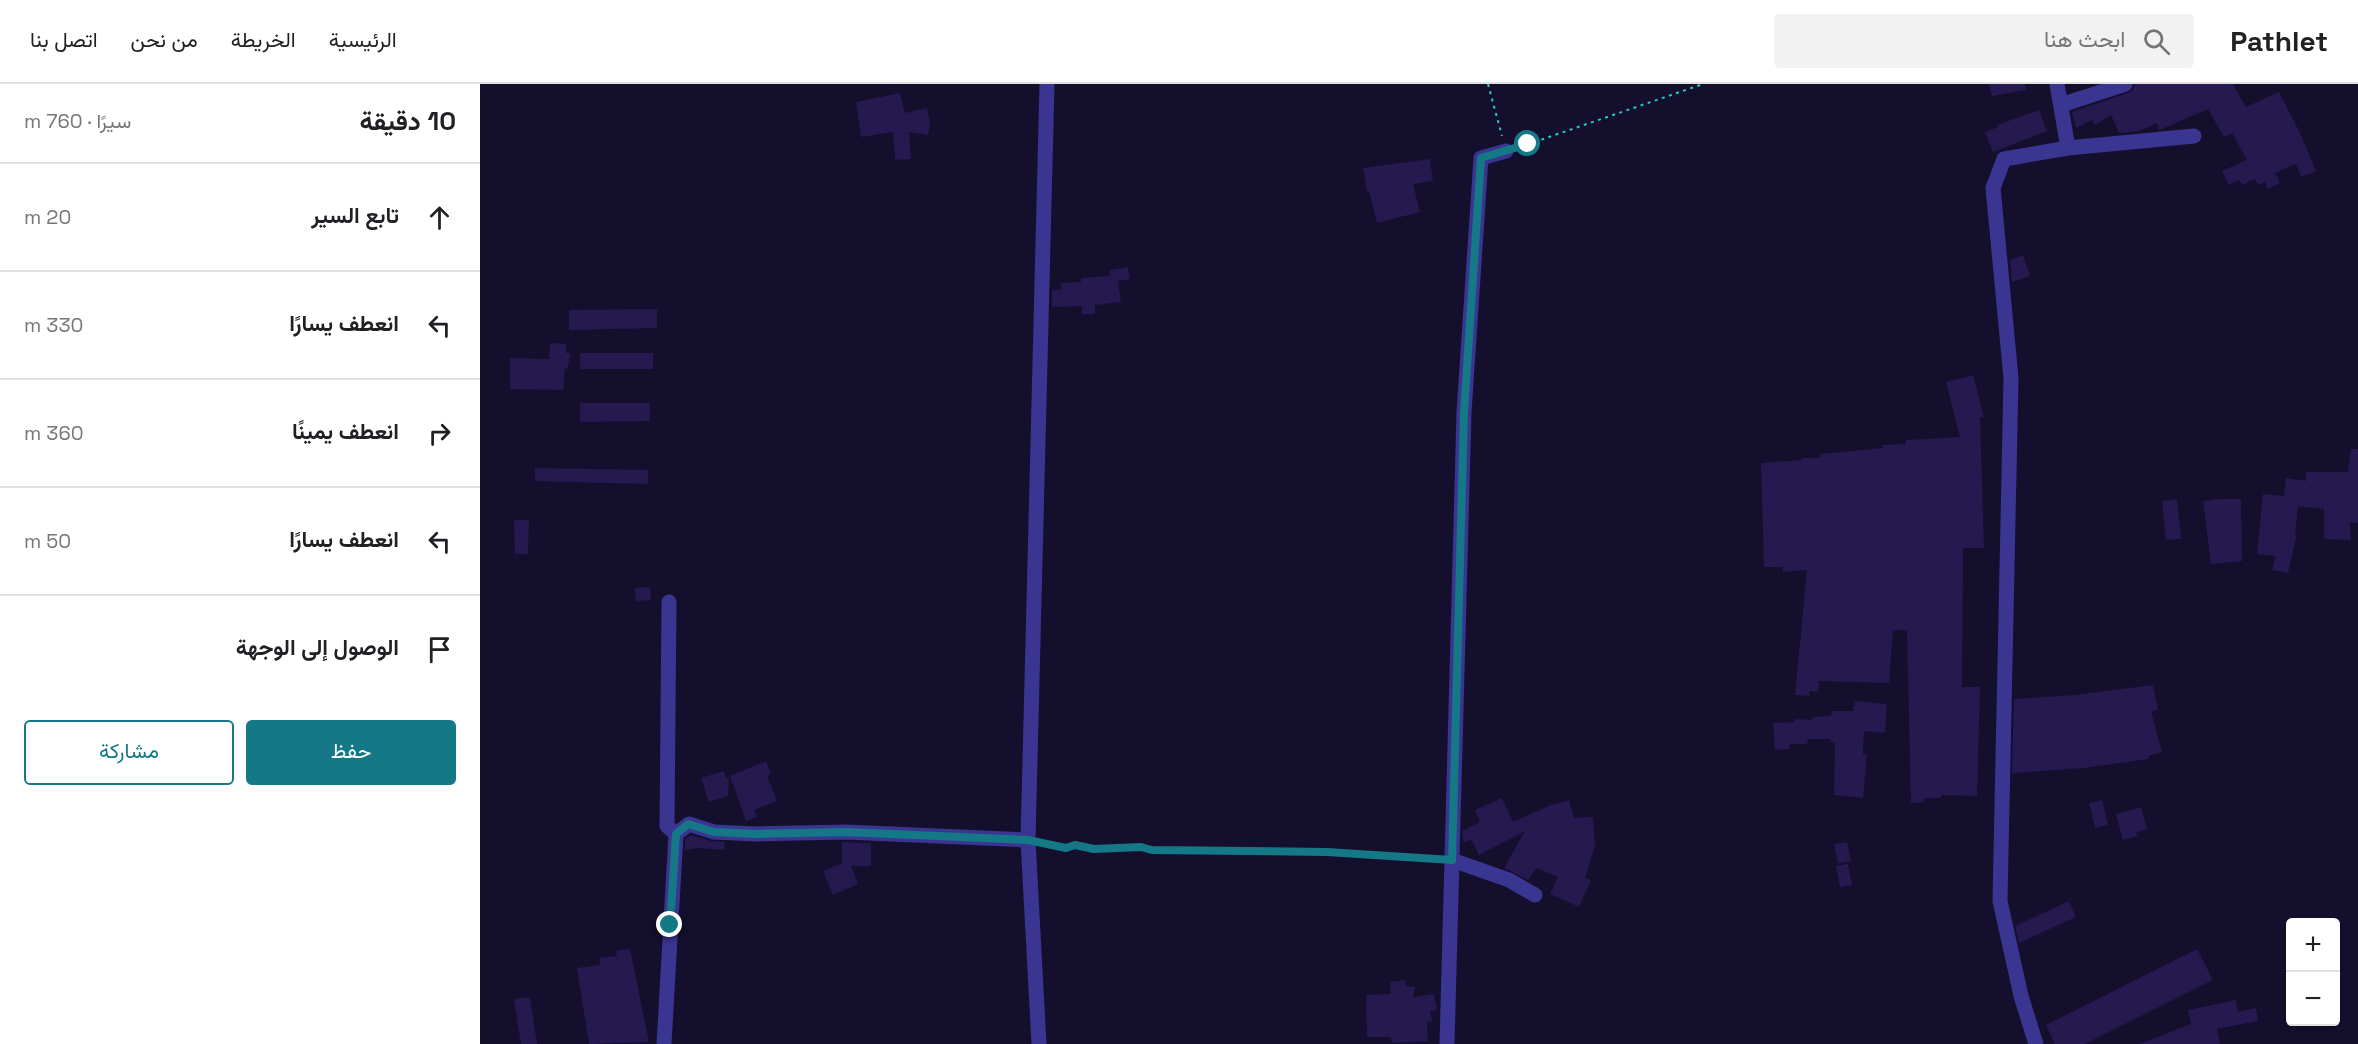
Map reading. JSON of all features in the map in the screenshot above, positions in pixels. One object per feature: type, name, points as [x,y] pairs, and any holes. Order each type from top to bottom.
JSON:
[{"type":"street","points":[[1040,1044],[1028,840],[1047,84]]},
{"type":"street","points":[[2057,84],[2068,148]]},
{"type":"street","points":[[2061,105],[2125,84]]},
{"type":"street","points":[[2036,1044],[2020,996],[2000,900],[2011,378],[1993,188],[2004,159],[2068,148],[2194,136]]},
{"type":"street","points":[[1447,1044],[1464,412],[1481,158],[1506,151]]},
{"type":"street","points":[[664,1044],[671,830],[669,602]]},
{"type":"street","points":[[671,830],[688,824],[714,832],[756,834],[846,832],[1028,840]]},
{"type":"street","points":[[1452,860],[1509,880],[1535,895]]},
{"type":"path","points":[[1488,84],[1506,151],[1703,84]]},
{"type":"path","points":[[1028,840],[1066,848],[1075,845],[1094,849],[1141,847],[1152,850],[1327,852],[1452,860]]},
{"type":"building","points":[[1989,84],[2025,84],[2026,90],[1992,96]]},
{"type":"building","points":[[2135,84],[2233,84],[2246,107],[2279,92],[2316,171],[2301,177],[2296,164],[2275,173],[2280,183],[2268,189],[2265,182],[2258,185],[2255,179],[2242,185],[2239,180],[2229,185],[2222,171],[2247,160],[2232,133],[2224,137],[2208,109],[2159,130],[2157,123],[2139,131],[2119,133],[2111,115],[2095,125],[2092,120],[2076,128],[2072,112],[2128,93],[2133,90]]},
{"type":"building","points":[[900,93],[905,113],[927,108],[930,123],[928,135],[909,132],[911,159],[895,160],[893,132],[861,137],[856,102]]},
{"type":"building","points":[[2039,110],[2047,131],[1993,152],[1985,132],[1998,127],[1997,125]]},
{"type":"building","points":[[1430,159],[1433,181],[1413,184],[1420,212],[1377,223],[1363,168]]},
{"type":"building","points":[[2023,255],[2030,276],[2012,282],[2010,260]]},
{"type":"building","points":[[1128,267],[1130,279],[1118,281],[1121,302],[1095,305],[1095,314],[1082,314],[1082,306],[1052,307],[1052,290],[1061,290],[1061,283],[1081,282],[1081,278],[1110,276],[1109,270]]},
{"type":"building","points":[[657,309],[657,328],[569,330],[569,310]]},
{"type":"building","points":[[550,343],[566,344],[566,353],[571,353],[567,369],[565,369],[563,390],[510,389],[510,358],[549,359]]},
{"type":"building","points":[[580,353],[653,353],[653,369],[580,369]]},
{"type":"building","points":[[1973,375],[1984,417],[1980,418],[1984,548],[1964,548],[1963,551],[1962,687],[1980,687],[1977,796],[1941,795],[1941,798],[1924,798],[1924,802],[1911,803],[1907,630],[1893,630],[1889,683],[1819,681],[1818,692],[1810,691],[1809,696],[1795,695],[1807,570],[1783,572],[1783,567],[1764,567],[1761,463],[1820,458],[1820,454],[1906,444],[1906,440],[1960,437],[1946,382]]},
{"type":"building","points":[[580,403],[650,403],[650,421],[580,422]]},
{"type":"building","points":[[2351,449],[2358,449],[2358,523],[2350,522],[2351,540],[2324,539],[2324,509],[2298,506],[2295,534],[2297,534],[2288,573],[2272,570],[2276,556],[2257,554],[2263,494],[2284,496],[2286,478],[2306,481],[2306,472],[2348,472]]},
{"type":"building","points":[[535,468],[648,470],[648,484],[535,481]]},
{"type":"building","points":[[2177,499],[2181,539],[2166,540],[2162,501]]},
{"type":"building","points":[[2241,499],[2242,561],[2211,564],[2203,501]]},
{"type":"building","points":[[514,520],[529,520],[528,554],[515,554]]},
{"type":"building","points":[[650,587],[651,600],[636,601],[635,588]]},
{"type":"building","points":[[2153,685],[2158,710],[2151,711],[2162,752],[2149,756],[2149,759],[2083,768],[2012,773],[2014,699],[2075,695]]},
{"type":"building","points":[[1855,701],[1887,704],[1885,733],[1864,731],[1863,754],[1867,754],[1863,798],[1834,795],[1835,742],[1831,742],[1831,739],[1808,739],[1807,744],[1789,744],[1790,749],[1775,750],[1773,723],[1795,722],[1795,719],[1812,720],[1812,717],[1831,716],[1832,711],[1853,711]]},
{"type":"building","points":[[766,761],[771,774],[767,776],[777,801],[754,810],[757,817],[746,821],[730,776]]},
{"type":"building","points":[[724,771],[726,778],[729,777],[728,796],[709,802],[701,778]]},
{"type":"building","points":[[1502,798],[1513,822],[1551,805],[1569,800],[1574,818],[1593,817],[1595,846],[1585,878],[1591,880],[1579,907],[1550,894],[1558,877],[1536,868],[1528,880],[1504,868],[1525,831],[1479,855],[1471,839],[1464,843],[1462,831],[1480,822],[1475,810]]},
{"type":"building","points":[[2102,800],[2108,825],[2095,828],[2089,803]]},
{"type":"building","points":[[2141,807],[2147,829],[2136,832],[2138,836],[2123,840],[2116,814]]},
{"type":"building","points":[[691,835],[711,841],[725,842],[724,850],[698,848],[685,850],[685,839]]},
{"type":"building","points":[[842,842],[871,843],[871,866],[851,866],[858,884],[833,895],[823,871],[842,863]]},
{"type":"building","points":[[1847,842],[1851,861],[1838,863],[1834,844]]},
{"type":"building","points":[[1848,864],[1852,885],[1840,887],[1836,866]]},
{"type":"building","points":[[2069,901],[2076,917],[2019,943],[2015,926]]},
{"type":"building","points":[[630,949],[649,1042],[589,1044],[577,968],[600,965],[599,958],[617,956],[616,951]]},
{"type":"building","points":[[2197,949],[2213,980],[2085,1044],[2055,1044],[2046,1025]]},
{"type":"building","points":[[1405,980],[1406,986],[1415,987],[1413,997],[1434,994],[1437,1010],[1430,1011],[1432,1021],[1427,1022],[1428,1041],[1392,1043],[1391,1037],[1367,1037],[1366,995],[1389,994],[1391,993],[1390,982]]},
{"type":"building","points":[[530,997],[537,1044],[521,1044],[514,999]]},
{"type":"building","points":[[2236,1000],[2238,1012],[2256,1008],[2258,1021],[2217,1029],[2220,1044],[2140,1044],[2191,1024],[2188,1010]]},
{"type":"route","points":[[670,925],[676,834],[688,824],[714,832],[756,834],[846,832],[1028,840],[1066,848],[1075,845],[1094,849],[1141,847],[1152,850],[1327,852],[1359,856],[1452,860],[1464,412],[1481,158],[1528,144]]}]
